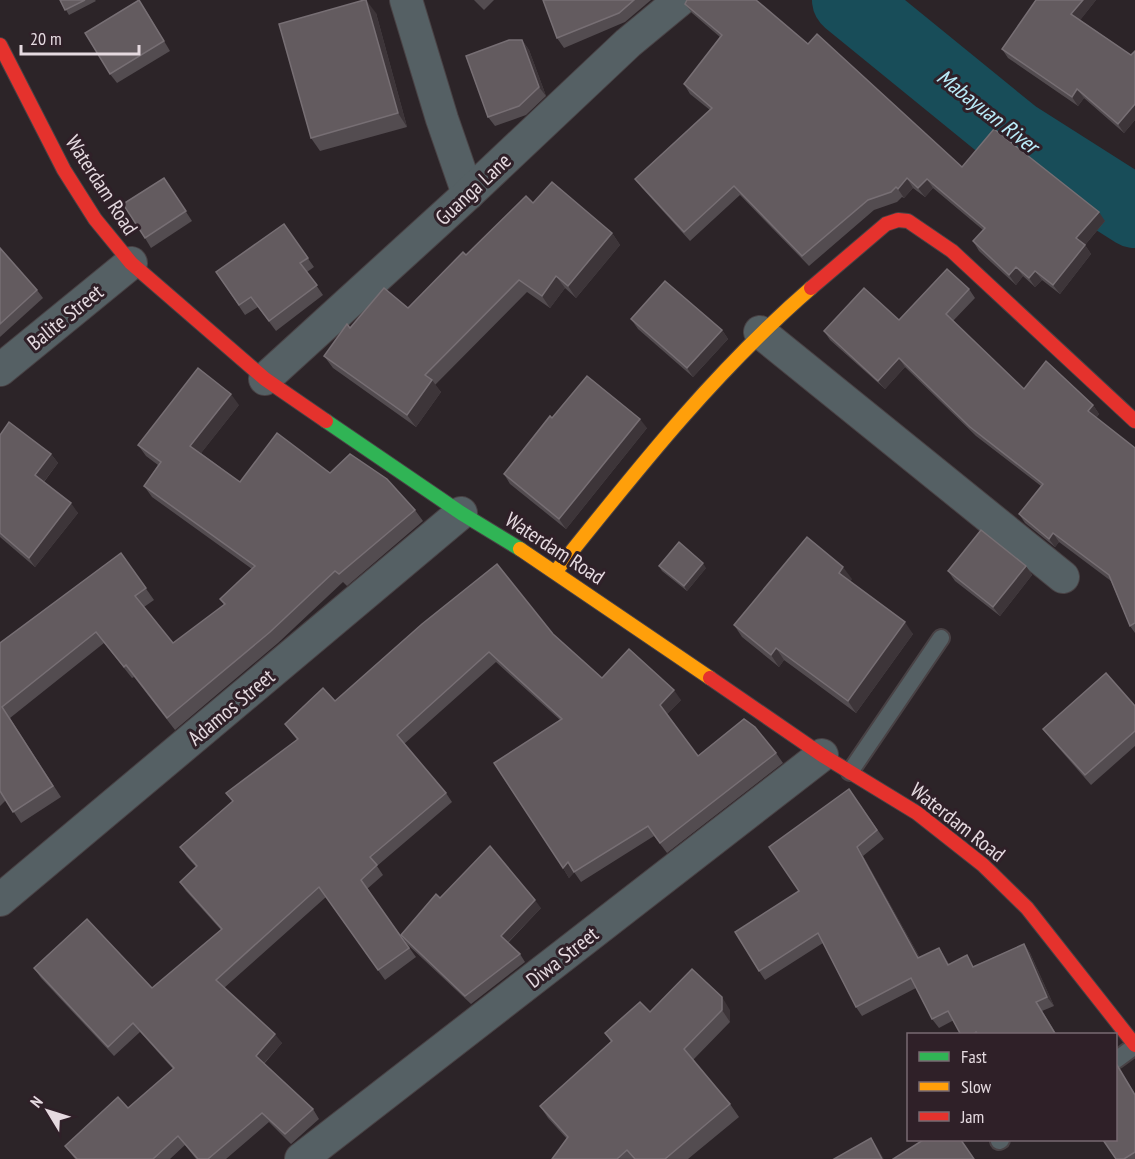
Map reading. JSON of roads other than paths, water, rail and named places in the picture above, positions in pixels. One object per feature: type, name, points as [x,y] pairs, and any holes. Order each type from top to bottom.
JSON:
[{"type":"street","points":[[406,0],[442,119],[468,194]]},
{"type":"street","name":"Guanga Lane","points":[[265,378],[468,194],[628,43],[680,0]]},
{"type":"street","name":"Waterdam Road","points":[[0,45],[64,170],[95,219],[130,263],[265,378],[461,513],[556,571],[822,755],[917,813],[990,872],[1027,908],[1129,1024],[1135,1045]]},
{"type":"street","points":[[556,571],[660,441],[760,332],[886,224],[898,220],[908,221],[952,251],[1135,422]]},
{"type":"street","name":"Balite Street","points":[[0,370],[130,263]]},
{"type":"street","points":[[760,332],[1063,577]]},
{"type":"street","name":"Adamos Street","points":[[0,900],[461,513]]},
{"type":"street","name":"Diwa Street","points":[[301,1159],[822,755]]},
{"type":"lane","points":[[850,772],[941,638]]},
{"type":"lane","points":[[1117,1059],[1135,1045]]},
{"type":"waterway","name":"Mabayuan River","points":[[848,0],[1015,136],[1135,212]]}]
